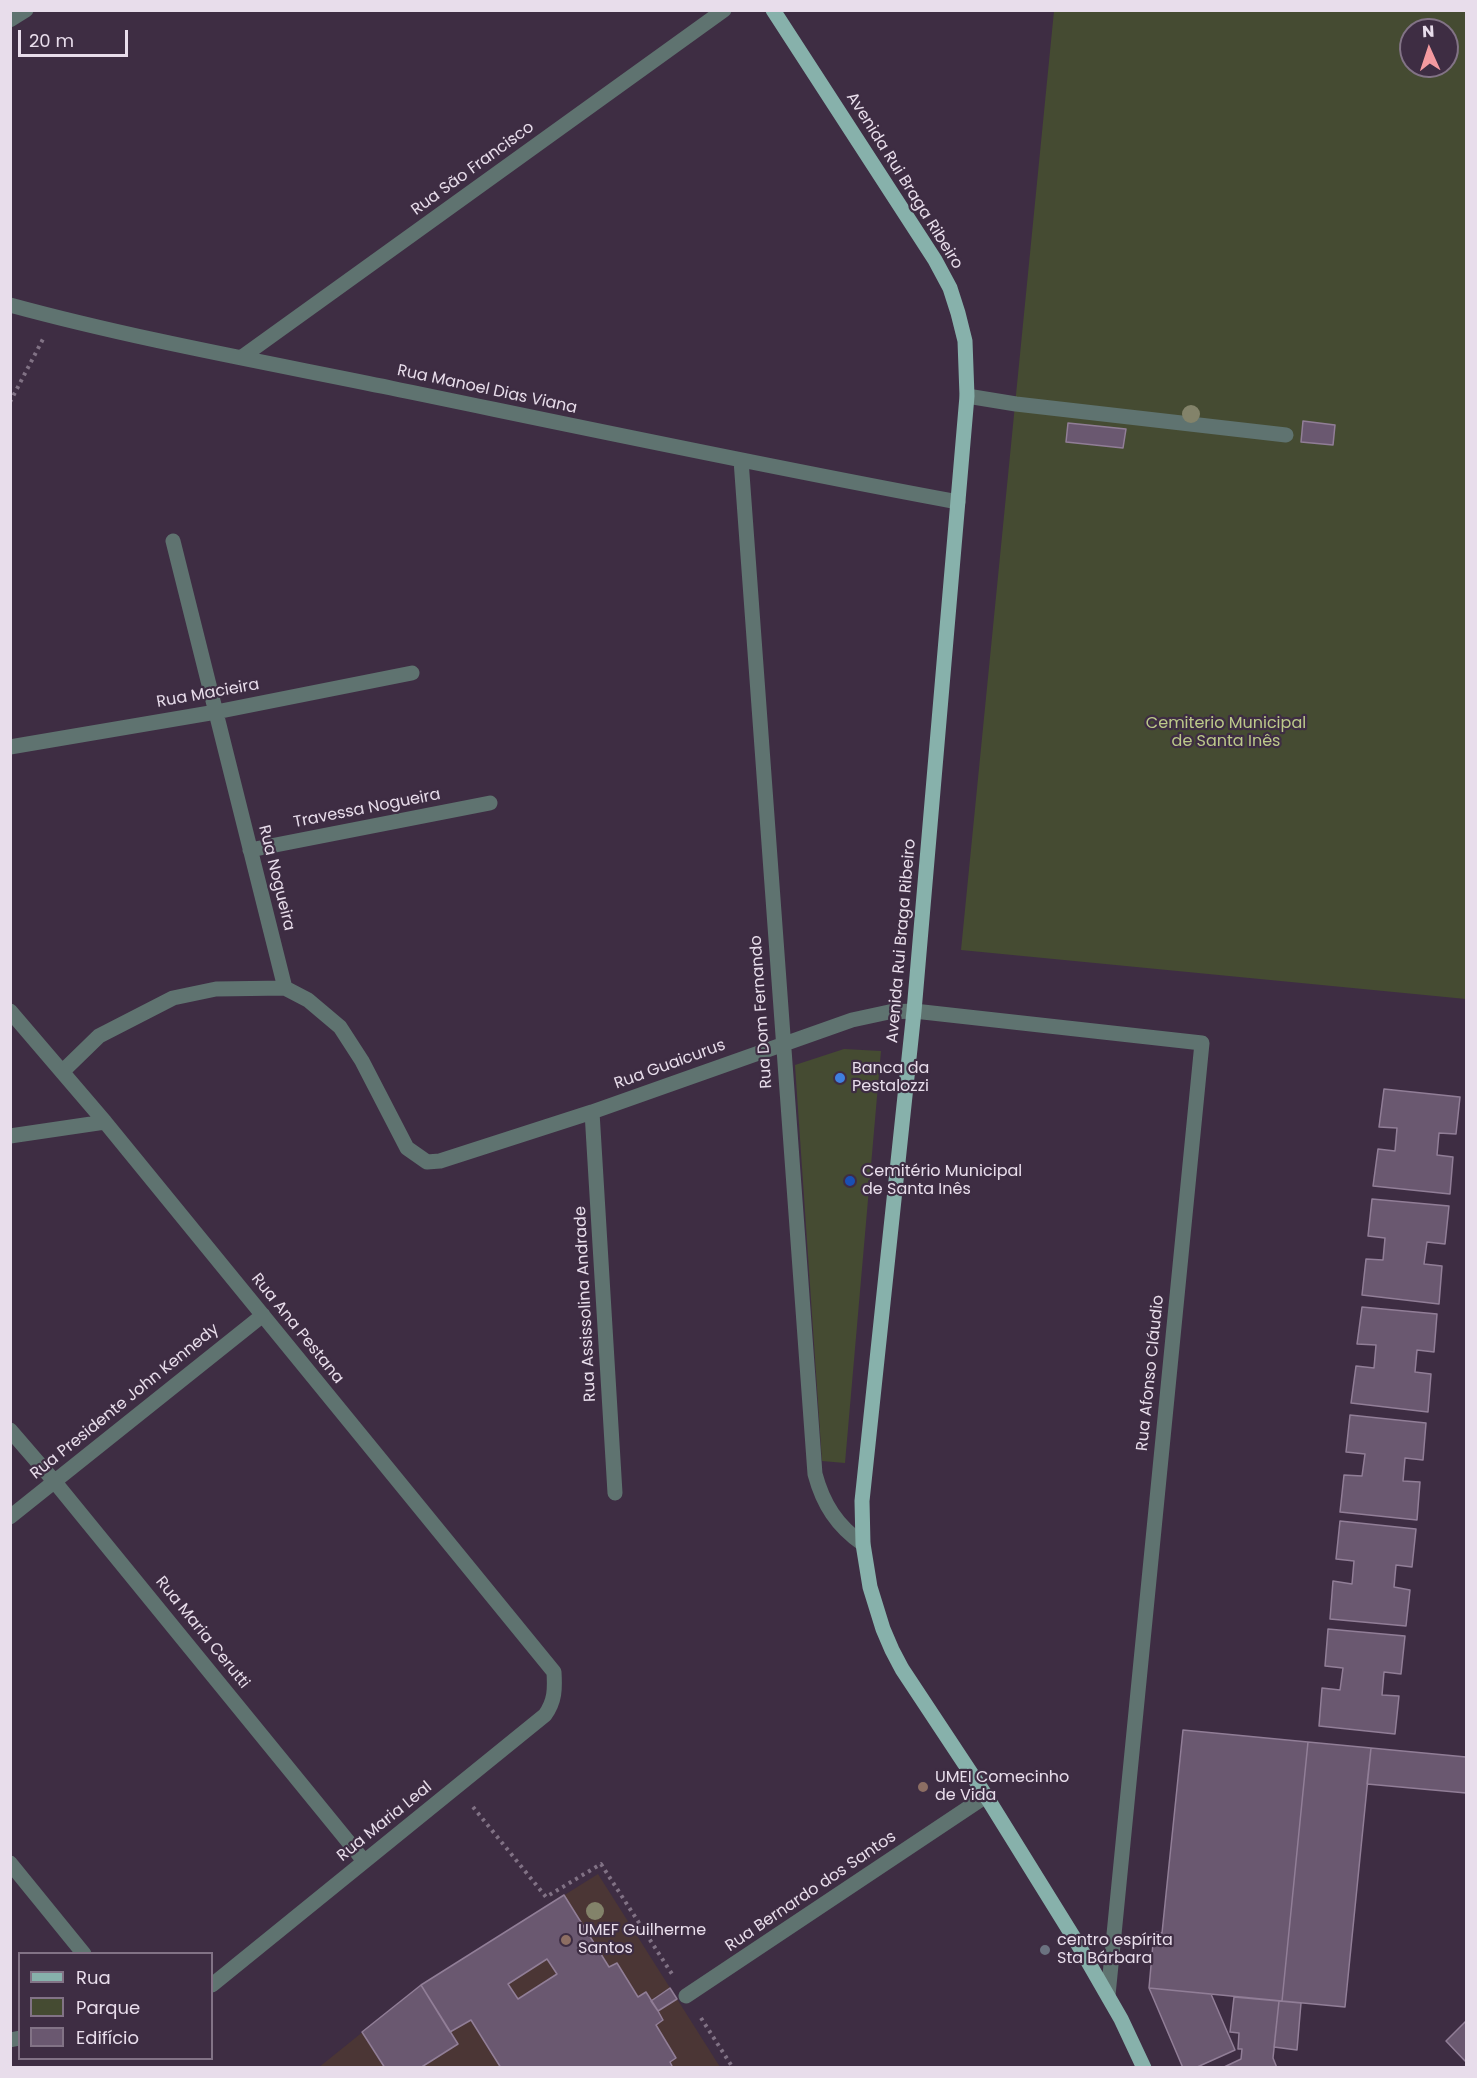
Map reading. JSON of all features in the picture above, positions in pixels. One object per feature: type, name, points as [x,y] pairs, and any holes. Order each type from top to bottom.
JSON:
[{"type":"main road","name":"Avenida Rui Braga Ribeiro","points":[[773,10],[935,260],[950,288],[964,341],[967,396],[914,1011],[862,1501],[863,1544],[870,1587],[883,1629],[902,1669],[986,1796],[1108,1995],[1144,2067]]},
{"type":"street","points":[[10,20],[26,10]]},
{"type":"street","name":"Rua São Francisco","points":[[242,357],[724,10]]},
{"type":"street","name":"Rua Manoel Dias Viana","points":[[10,305],[54,317],[242,357],[741,460],[958,502]]},
{"type":"street","points":[[967,396],[1016,404],[1286,435]]},
{"type":"street","name":"Rua Dom Fernando","points":[[741,460],[815,1474],[831,1514],[851,1536],[863,1544]]},
{"type":"street","name":"Rua Nogueira","points":[[173,541],[285,988]]},
{"type":"street","name":"Rua Macieira","points":[[10,747],[216,712],[412,673]]},
{"type":"street","name":"Travessa Nogueira","points":[[250,850],[490,804]]},
{"type":"street","points":[[62,1072],[99,1036],[173,998],[216,989],[285,988]]},
{"type":"street","name":"Rua Guaicurus","points":[[285,988],[308,1000],[340,1027],[362,1061],[407,1148],[427,1162],[440,1161],[592,1112],[864,1016],[914,1011]]},
{"type":"street","name":"Rua Ana Pestana","points":[[10,1011],[105,1122],[554,1672]]},
{"type":"street","name":"Rua Afonso Cláudio","points":[[914,1011],[1202,1043],[1108,1995]]},
{"type":"street","name":"Rua Assissolina Andrade","points":[[592,1112],[615,1493]]},
{"type":"street","points":[[10,1136],[105,1122]]},
{"type":"street","name":"Rua Presidente John Kennedy","points":[[10,1516],[263,1315]]},
{"type":"street","name":"Rua Maria Cerutti","points":[[10,1430],[364,1861]]},
{"type":"street","name":"Rua Maria Leal","points":[[213,1984],[545,1715],[552,1704],[555,1689],[554,1672]]},
{"type":"street","name":"Rua Bernardo dos Santos","points":[[686,1996],[986,1796]]},
{"type":"street","points":[[10,1863],[83,1952]]},
{"type":"path","points":[[10,402],[54,317]]},
{"type":"path","points":[[457,1787],[546,1897],[600,1864],[733,2067]]},
{"type":"shaded area","name":"UMEF Guilherme Santos","points":[[598,1874],[720,2067],[318,2068],[421,1985]]},
{"type":"green space","name":"Cemiterio Municipal de Santa Inês","points":[[1054,11],[1466,11],[1466,999],[961,950]]},
{"type":"green space","points":[[844,1049],[881,1051],[845,1463],[822,1461],[795,1065]]},
{"type":"building","points":[[1303,421],[1335,425],[1333,445],[1301,442]]},
{"type":"building","points":[[1068,423],[1126,429],[1123,448],[1066,442]]},
{"type":"building","points":[[1384,1089],[1460,1097],[1456,1134],[1439,1133],[1437,1155],[1453,1157],[1450,1194],[1373,1186],[1378,1149],[1395,1151],[1397,1128],[1379,1127]]},
{"type":"building","points":[[1372,1199],[1449,1206],[1445,1244],[1427,1242],[1424,1264],[1442,1266],[1439,1304],[1362,1295],[1366,1259],[1383,1260],[1385,1238],[1368,1236]]},
{"type":"building","points":[[1362,1307],[1437,1314],[1434,1352],[1417,1350],[1415,1372],[1431,1374],[1428,1412],[1351,1403],[1356,1366],[1374,1368],[1376,1345],[1357,1344]]},
{"type":"building","points":[[1350,1415],[1426,1423],[1423,1460],[1405,1458],[1403,1481],[1420,1482],[1417,1520],[1340,1512],[1344,1475],[1362,1476],[1365,1454],[1346,1452]]},
{"type":"building","points":[[1340,1521],[1416,1529],[1412,1567],[1396,1565],[1394,1587],[1410,1590],[1406,1626],[1330,1619],[1333,1581],[1352,1584],[1354,1561],[1336,1559]]},
{"type":"building","points":[[1328,1629],[1405,1636],[1401,1674],[1384,1672],[1382,1695],[1399,1696],[1395,1734],[1319,1726],[1322,1688],[1340,1690],[1343,1668],[1325,1666]]},
{"type":"building","points":[[1183,1730],[1308,1742],[1282,2001],[1149,1988],[1154,1932],[1162,1933]]},
{"type":"building","points":[[1308,1742],[1371,1748],[1345,2007],[1282,2001]]},
{"type":"building","points":[[1371,1748],[1466,1757],[1466,1793],[1367,1784]]},
{"type":"building","name":"UMEF Guilherme Santos","points":[[564,1895],[609,1967],[617,1963],[638,1997],[646,1992],[658,2011],[663,2020],[656,2025],[676,2058],[670,2062],[673,2068],[501,2068],[471,2020],[450,2032],[421,1985]],"holes":[[[547,1959],[557,1974],[518,1999],[508,1984]]]},
{"type":"building","points":[[421,1985],[458,2044],[420,2068],[385,2068],[362,2032]]},
{"type":"building","points":[[670,1988],[677,1999],[658,2011],[651,2001]]},
{"type":"building","points":[[1149,1988],[1211,1994],[1235,2050],[1195,2068],[1183,2068]]},
{"type":"building","points":[[1234,1997],[1279,2001],[1273,2058],[1277,2068],[1222,2068],[1241,2059],[1242,2049],[1238,2049],[1239,2033],[1230,2032]]},
{"type":"building","points":[[1279,2001],[1301,2003],[1297,2050],[1274,2047]]},
{"type":"building","points":[[1466,2021],[1466,2062],[1446,2041]]},
{"type":"place","name":"Banca da Pestalozzi","points":[[840,1078]]},
{"type":"place","name":"Cemitério Municipal de Santa Inês","points":[[850,1181]]},
{"type":"place","name":"UMEI Comecinho de Vida","points":[[923,1787]]},
{"type":"place","name":"UMEF Guilherme Santos","points":[[566,1940]]},
{"type":"place","name":"centro espírita Sta Bárbara","points":[[1045,1950]]}]
